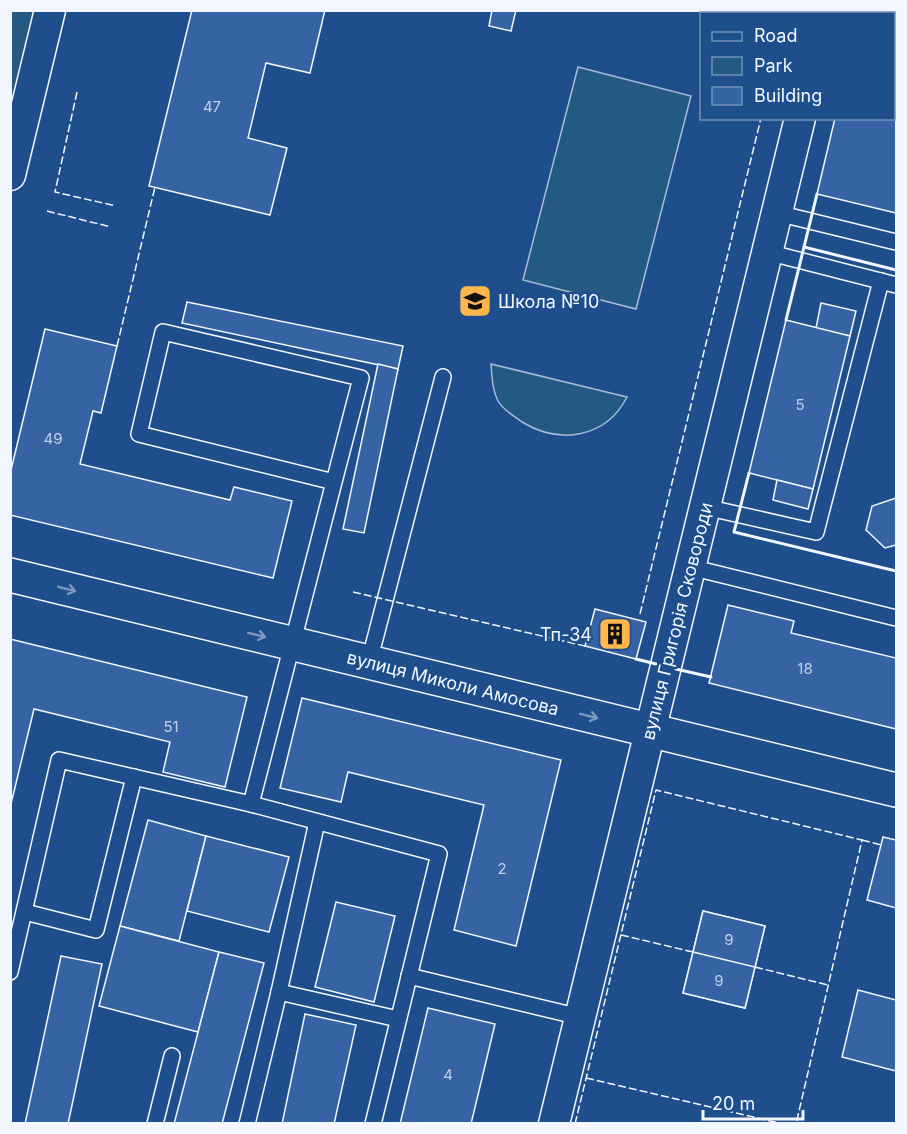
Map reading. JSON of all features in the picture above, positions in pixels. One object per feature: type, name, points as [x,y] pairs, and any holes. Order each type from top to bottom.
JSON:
[{"type":"street","points":[[10,175],[51,10]]},
{"type":"street","name":"вулиця Григорія Сковороди","points":[[554,1124],[800,120]]},
{"type":"street","name":"вулиця Миколи Амосова","points":[[10,575],[897,790]]},
{"type":"lane","points":[[777,213],[897,242]]},
{"type":"lane","points":[[767,252],[897,285]]},
{"type":"lane","points":[[705,507],[816,532],[881,281]]},
{"type":"lane","points":[[251,804],[361,378],[163,332],[139,434],[334,482]]},
{"type":"lane","points":[[369,662],[443,377]]},
{"type":"lane","points":[[690,567],[897,618]]},
{"type":"lane","points":[[10,972],[58,760],[251,804],[439,854],[373,1124]]},
{"type":"lane","points":[[25,912],[96,930],[134,777]]},
{"type":"lane","points":[[247,1124],[317,822]]},
{"type":"lane","points":[[409,976],[580,1017]]},
{"type":"lane","points":[[279,992],[398,1019]]},
{"type":"lane","points":[[155,1124],[172,1056]]},
{"type":"green space","points":[[11,11],[46,11],[11,156]]},
{"type":"green space","points":[[578,67],[691,96],[636,309],[523,280]]},
{"type":"green space","points":[[491,364],[627,397],[618,411],[595,429],[581,434],[551,434],[522,422],[503,407],[495,392]]},
{"type":"building","points":[[192,10],[325,10],[310,73],[266,63],[248,138],[287,148],[270,215],[149,186]]},
{"type":"building","points":[[492,10],[516,10],[511,31],[489,26]]},
{"type":"building","points":[[862,10],[896,10],[896,213],[817,194],[835,120],[895,120],[895,12],[862,12]]},
{"type":"building","points":[[187,302],[403,346],[398,369],[182,323]]},
{"type":"building","points":[[821,303],[856,311],[850,336],[816,328]]},
{"type":"building","points":[[786,320],[850,336],[813,489],[749,473]]},
{"type":"building","points":[[45,329],[117,346],[101,413],[93,411],[80,464],[230,500],[234,487],[292,501],[273,578],[10,515],[10,474]]},
{"type":"building","points":[[378,364],[398,369],[364,533],[343,529]]},
{"type":"building","points":[[777,480],[813,489],[808,509],[773,500]]},
{"type":"building","points":[[896,498],[896,545],[885,548],[866,530],[872,506]]},
{"type":"building","points":[[728,605],[794,621],[791,633],[896,658],[896,729],[709,683]]},
{"type":"building","name":"Тп-34","points":[[595,609],[646,622],[636,659],[585,646]]},
{"type":"building","points":[[10,639],[247,697],[225,787],[163,772],[170,742],[34,709],[10,808]]},
{"type":"building","points":[[302,698],[561,760],[516,946],[454,930],[484,805],[348,772],[341,802],[280,788]]},
{"type":"building","points":[[148,820],[206,836],[179,941],[120,926]]},
{"type":"building","points":[[206,836],[289,857],[269,932],[187,911]]},
{"type":"building","points":[[883,837],[896,840],[896,908],[867,900]]},
{"type":"building","points":[[336,902],[395,916],[374,1002],[315,987]]},
{"type":"building","points":[[703,911],[765,926],[755,967],[693,952]]},
{"type":"building","points":[[703,911],[765,926],[745,1008],[683,993]]},
{"type":"building","points":[[120,926],[219,952],[198,1032],[99,1006]]},
{"type":"building","points":[[219,952],[264,963],[222,1124],[174,1124]]},
{"type":"building","points":[[693,952],[755,967],[745,1008],[683,993]]},
{"type":"building","points":[[61,956],[102,964],[68,1124],[25,1124]]},
{"type":"building","points":[[858,990],[896,1000],[896,1071],[842,1057]]},
{"type":"building","points":[[428,1008],[495,1024],[471,1124],[400,1124]]},
{"type":"building","points":[[305,1014],[356,1025],[334,1124],[282,1124]]},
{"type":"fence","points":[[77,92],[55,192],[116,206]]},
{"type":"fence","points":[[640,614],[761,120]]},
{"type":"fence","points":[[117,346],[155,187]]},
{"type":"fence","points":[[47,211],[111,227]]},
{"type":"fence","points":[[353,592],[585,646]]},
{"type":"fence","points":[[575,1124],[656,790],[862,840],[796,1124]]},
{"type":"fence","points":[[862,840],[881,845]]},
{"type":"fence","points":[[621,935],[693,952]]},
{"type":"fence","points":[[755,967],[828,985]]},
{"type":"fence","points":[[586,1078],[783,1124]]},
{"type":"wall","points":[[804,247],[817,194]]},
{"type":"wall","points":[[786,320],[804,247],[896,270]]},
{"type":"wall","points":[[749,473],[734,532],[896,571]]},
{"type":"wall","points":[[636,659],[656,664]]},
{"type":"wall","points":[[676,669],[711,677]]},
{"type":"place","name":"Школа №10","points":[[475,301]]},
{"type":"place","name":"Тп-34","points":[[615,634]]}]
